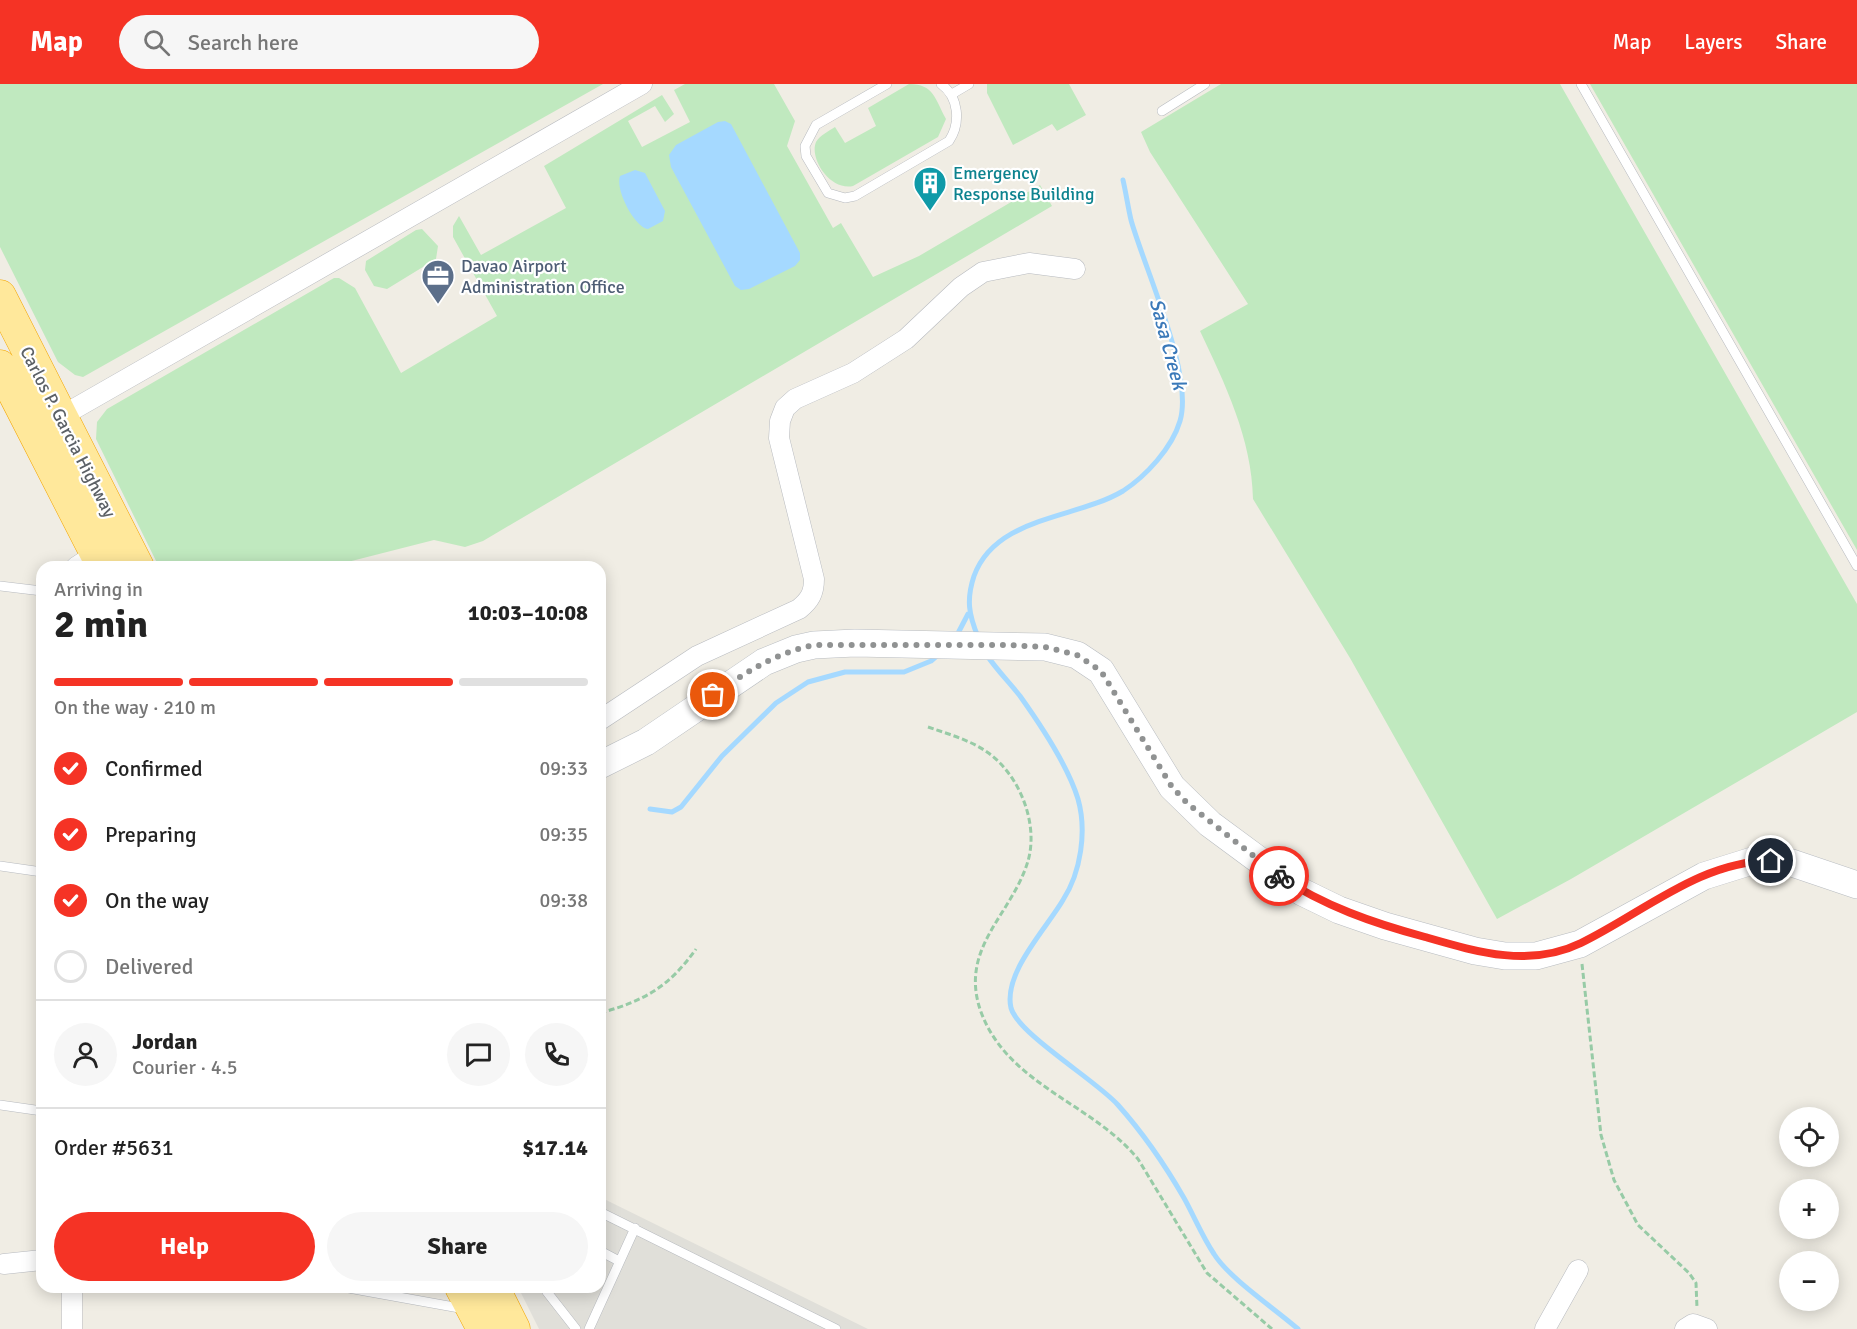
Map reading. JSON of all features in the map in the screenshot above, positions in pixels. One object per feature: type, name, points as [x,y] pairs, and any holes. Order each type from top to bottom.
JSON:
[{"type":"highway","name":"Carlos P. Garcia Highway","points":[[0,296],[135,561]]},
{"type":"highway","name":"Carlos P. Garcia Highway","points":[[0,366],[49,462],[92,561]]},
{"type":"highway","points":[[24,415],[60,417],[49,462]]},
{"type":"highway","points":[[483,1303],[514,1329]]},
{"type":"main road","points":[[606,762],[646,742],[729,684],[772,658],[814,645],[855,643],[1008,645],[1060,650],[1090,662],[1101,671],[1172,787],[1188,804],[1246,853],[1302,892],[1367,919],[1475,951],[1505,956],[1536,956],[1580,944],[1704,876],[1752,861],[1792,863],[1857,885]]},
{"type":"street","points":[[60,417],[642,84]]},
{"type":"street","points":[[606,716],[697,656],[799,609],[809,602],[814,590],[814,579],[779,438],[780,421],[785,408],[795,399],[853,373],[906,339],[961,286],[983,272],[1029,263],[1075,270]]},
{"type":"street","points":[[1,1266],[36,1261]]},
{"type":"street","points":[[1545,1329],[1578,1270]]},
{"type":"street","points":[[72,1293],[72,1329]]},
{"type":"lane","points":[[887,84],[816,125],[809,135],[804,146],[806,156],[828,193],[835,196],[855,196],[949,141],[956,130],[957,118],[952,94],[941,84]]},
{"type":"lane","points":[[952,94],[969,84]]},
{"type":"lane","points":[[1162,111],[1204,84]]},
{"type":"lane","points":[[1581,84],[1857,566]]},
{"type":"lane","points":[[0,586],[36,590]]},
{"type":"lane","points":[[0,866],[36,871]]},
{"type":"lane","points":[[0,1105],[36,1110]]},
{"type":"lane","points":[[606,1215],[837,1329]]},
{"type":"lane","points":[[606,1290],[635,1228]]},
{"type":"lane","points":[[606,1254],[619,1261]]},
{"type":"lane","points":[[396,1293],[483,1303]]},
{"type":"lane","points":[[548,1293],[576,1329]]},
{"type":"lane","points":[[589,1329],[605,1293]]},
{"type":"path","points":[[928,727],[961,738],[988,752],[1008,773],[1022,796],[1029,819],[1028,860],[983,944],[975,967],[977,998],[986,1026],[1024,1072],[1125,1143],[1138,1159],[1207,1273],[1272,1329]]},
{"type":"path","points":[[1580,944],[1601,1135],[1614,1180],[1638,1225],[1689,1272],[1696,1283],[1698,1305],[1695,1327]]},
{"type":"path","points":[[606,1011],[650,994],[678,974],[696,949]]},
{"type":"shaded area","points":[[606,1200],[868,1329],[539,1329],[521,1293],[606,1293]]},
{"type":"green space","points":[[0,84],[603,84],[83,377],[75,375],[58,362],[0,247]]},
{"type":"green space","points":[[685,84],[774,84],[795,121],[787,146],[833,228],[841,223],[873,277],[919,256],[1040,185],[1052,206],[483,541],[465,547],[434,540],[352,561],[156,561],[96,439],[97,422],[107,409],[334,278],[339,278],[355,288],[401,373],[497,316],[453,237],[453,226],[459,216],[481,255],[566,208],[544,166],[662,95],[674,114],[665,122],[655,106],[628,121],[642,147],[690,122],[674,90]]},
{"type":"green space","points":[[909,84],[924,87],[936,99],[946,119],[938,137],[853,186],[845,186],[829,178],[823,172],[816,156],[816,142],[835,127],[845,143],[876,126],[868,108]]},
{"type":"green space","points":[[987,84],[1069,84],[1086,115],[1057,131],[1052,124],[1013,145],[987,93]]},
{"type":"green space","points":[[1221,84],[1560,84],[1857,604],[1857,712],[1571,879],[1497,919],[1350,658],[1253,499],[1248,455],[1236,412],[1200,331],[1248,304],[1150,152],[1141,132]]},
{"type":"green space","points":[[1590,84],[1857,84],[1857,550]]},
{"type":"green space","points":[[422,229],[438,246],[436,259],[387,289],[374,286],[365,270],[366,261],[416,230]]},
{"type":"water","points":[[725,121],[731,124],[800,253],[800,260],[795,266],[749,289],[741,290],[735,286],[671,167],[669,155],[676,145],[718,122]]},
{"type":"water","points":[[635,170],[645,173],[665,211],[663,221],[648,229],[637,222],[632,215],[620,189],[620,176]]},
{"type":"waterway","name":"Sasa Creek","points":[[978,637],[972,622],[969,600],[974,576],[985,556],[1000,541],[1018,530],[1083,508],[1123,491],[1140,478],[1165,451],[1180,421],[1182,401],[1180,377],[1174,350],[1131,220],[1123,180]]},
{"type":"waterway","points":[[956,637],[968,614]]},
{"type":"waterway","points":[[650,809],[672,812],[681,807],[722,756],[776,703],[808,682],[845,672],[904,672],[931,661],[939,654]]},
{"type":"waterway","points":[[986,654],[1020,696],[1061,759],[1078,799],[1082,824],[1081,851],[1074,877],[1063,900],[1019,966],[1010,994],[1011,1008],[1017,1019],[1042,1044],[1118,1105],[1169,1173],[1221,1263],[1241,1283],[1298,1329]]},
{"type":"way so far","points":[[713,695],[764,662],[796,649],[814,645],[834,643],[1008,645],[1045,647],[1077,655],[1101,671],[1172,787],[1210,824],[1279,876]]},
{"type":"place","name":"Emergency Response Building","points":[[930,212]]},
{"type":"place","name":"Davao Airport Administration Office","points":[[438,305]]},
{"type":"route","points":[[1279,876],[1302,892],[1339,910],[1385,926],[1475,951],[1505,956],[1536,956],[1580,944],[1704,876],[1729,866],[1752,861],[1771,861]]}]
